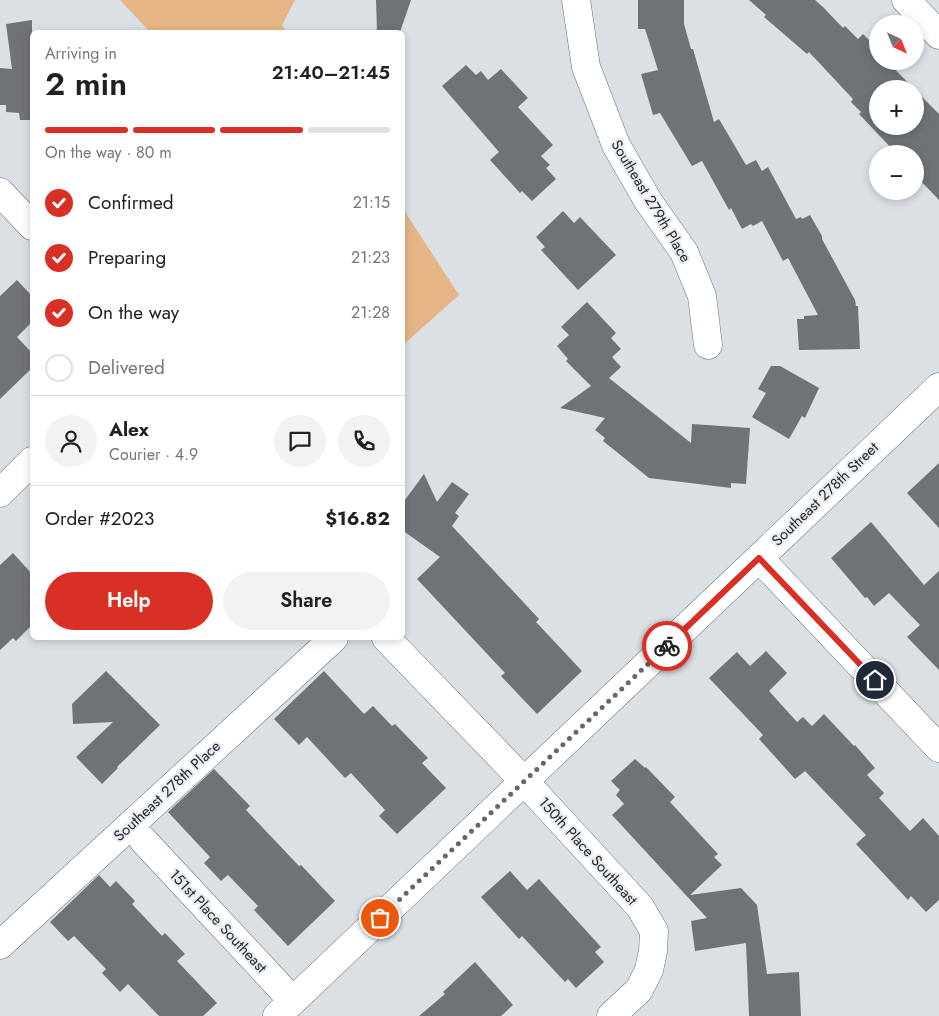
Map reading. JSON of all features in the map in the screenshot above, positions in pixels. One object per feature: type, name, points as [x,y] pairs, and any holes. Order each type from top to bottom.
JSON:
[{"type":"street","name":"Southeast 279th Place","points":[[576,0],[586,67],[616,145],[648,201],[684,252],[702,296],[708,345]]},
{"type":"street","points":[[906,0],[939,35]]},
{"type":"street","points":[[0,192],[30,224]]},
{"type":"street","name":"Southeast 278th Street","points":[[285,1008],[939,386]]},
{"type":"street","points":[[0,493],[30,464]]},
{"type":"street","points":[[759,558],[939,748]]},
{"type":"street","name":"Southeast 278th Place","points":[[0,945],[332,640]]},
{"type":"street","name":"150th Place Southeast","points":[[388,640],[524,781],[640,907],[654,931],[653,951],[649,970],[639,990],[611,1016]]},
{"type":"street","name":"151st Place Southeast","points":[[143,840],[285,1008]]},
{"type":"shaded area","points":[[120,0],[295,0],[282,25],[285,30],[148,30]]},
{"type":"shaded area","points":[[405,212],[459,295],[405,343]]},
{"type":"building","points":[[376,0],[411,0],[401,30],[377,30]]},
{"type":"building","points":[[638,0],[684,0],[684,24],[714,122],[719,119],[746,165],[756,160],[762,171],[768,167],[796,219],[801,217],[802,219],[810,215],[855,300],[856,306],[858,306],[860,349],[799,350],[797,319],[804,319],[804,316],[818,315],[788,258],[783,261],[762,221],[742,229],[731,208],[729,210],[702,161],[692,166],[660,113],[653,115],[641,74],[658,70],[645,29],[638,29]]},
{"type":"building","points":[[749,0],[815,0],[843,28],[845,26],[858,39],[863,34],[869,40],[869,70],[896,70],[905,80],[869,80],[869,125],[859,114],[861,112],[851,102],[853,99],[809,52],[807,54],[764,17],[766,15]]},
{"type":"building","points":[[32,20],[32,30],[30,30],[30,120],[20,120],[19,113],[6,112],[6,105],[0,105],[0,68],[12,69],[6,24]]},
{"type":"building","points":[[466,65],[476,75],[481,71],[488,80],[501,69],[528,98],[518,107],[553,145],[541,156],[550,165],[546,168],[556,179],[532,201],[522,191],[520,193],[490,160],[499,152],[442,86]]},
{"type":"building","points":[[924,99],[939,114],[939,200],[924,184],[924,145],[888,145],[879,135],[924,135]]},
{"type":"building","points":[[563,211],[574,223],[580,217],[616,255],[578,290],[541,250],[545,247],[536,237]]},
{"type":"building","points":[[17,280],[30,294],[30,324],[17,337],[30,351],[30,370],[0,399],[0,296]]},
{"type":"building","points":[[587,302],[616,333],[611,338],[621,349],[612,357],[621,367],[609,378],[691,443],[692,424],[750,428],[746,484],[731,483],[731,488],[649,478],[603,441],[605,438],[595,430],[605,418],[560,408],[591,386],[566,361],[568,359],[557,346],[569,335],[561,327]]},
{"type":"building","points":[[771,366],[780,366],[819,388],[805,418],[802,416],[789,439],[752,417],[766,393],[758,389]]},
{"type":"building","points":[[939,463],[939,528],[907,493]]},
{"type":"building","points":[[424,474],[437,502],[452,482],[469,494],[455,513],[459,516],[452,526],[539,619],[536,622],[582,671],[537,714],[501,676],[505,673],[417,579],[440,557],[405,532],[405,500]]},
{"type":"building","points":[[871,522],[924,585],[939,571],[939,670],[907,637],[920,625],[889,593],[874,606],[831,558]]},
{"type":"building","points":[[13,553],[30,572],[30,627],[16,641],[13,638],[0,650],[0,565]]},
{"type":"building","points":[[766,651],[787,673],[769,691],[797,722],[803,717],[812,726],[824,714],[875,768],[867,775],[884,793],[879,798],[910,831],[923,818],[939,836],[939,900],[926,912],[911,896],[908,900],[856,844],[866,835],[805,771],[795,779],[759,739],[763,735],[709,678],[737,652],[750,666]]},
{"type":"building","points":[[106,671],[160,725],[102,784],[76,757],[113,722],[73,724],[72,704]]},
{"type":"building","points":[[324,671],[364,714],[373,706],[392,726],[395,724],[428,758],[422,763],[446,788],[397,834],[379,816],[385,810],[351,773],[345,778],[307,737],[299,745],[274,719]]},
{"type":"building","points":[[635,759],[646,767],[675,797],[670,802],[718,854],[714,857],[722,865],[690,895],[741,888],[757,905],[767,974],[799,972],[801,1016],[749,1016],[746,943],[695,951],[691,921],[707,918],[612,815],[624,804],[616,795],[620,790],[611,781]]},
{"type":"building","points":[[214,769],[250,806],[246,810],[335,901],[288,946],[254,910],[258,906],[228,875],[221,881],[204,863],[210,857],[168,812]]},
{"type":"building","points":[[510,871],[527,890],[539,879],[601,947],[595,952],[604,962],[576,988],[568,979],[565,982],[522,936],[519,939],[481,897]]},
{"type":"building","points":[[99,875],[110,887],[116,881],[135,901],[132,904],[162,936],[165,933],[185,954],[177,961],[217,1003],[203,1016],[159,1016],[128,984],[120,992],[102,973],[106,969],[74,936],[68,941],[50,922]]},
{"type":"building","points":[[475,962],[513,1005],[501,1016],[419,1016],[445,994],[443,992]]},
{"type":"way so far","points":[[380,918],[667,646]]},
{"type":"route","points":[[667,646],[759,558],[875,680]]}]
